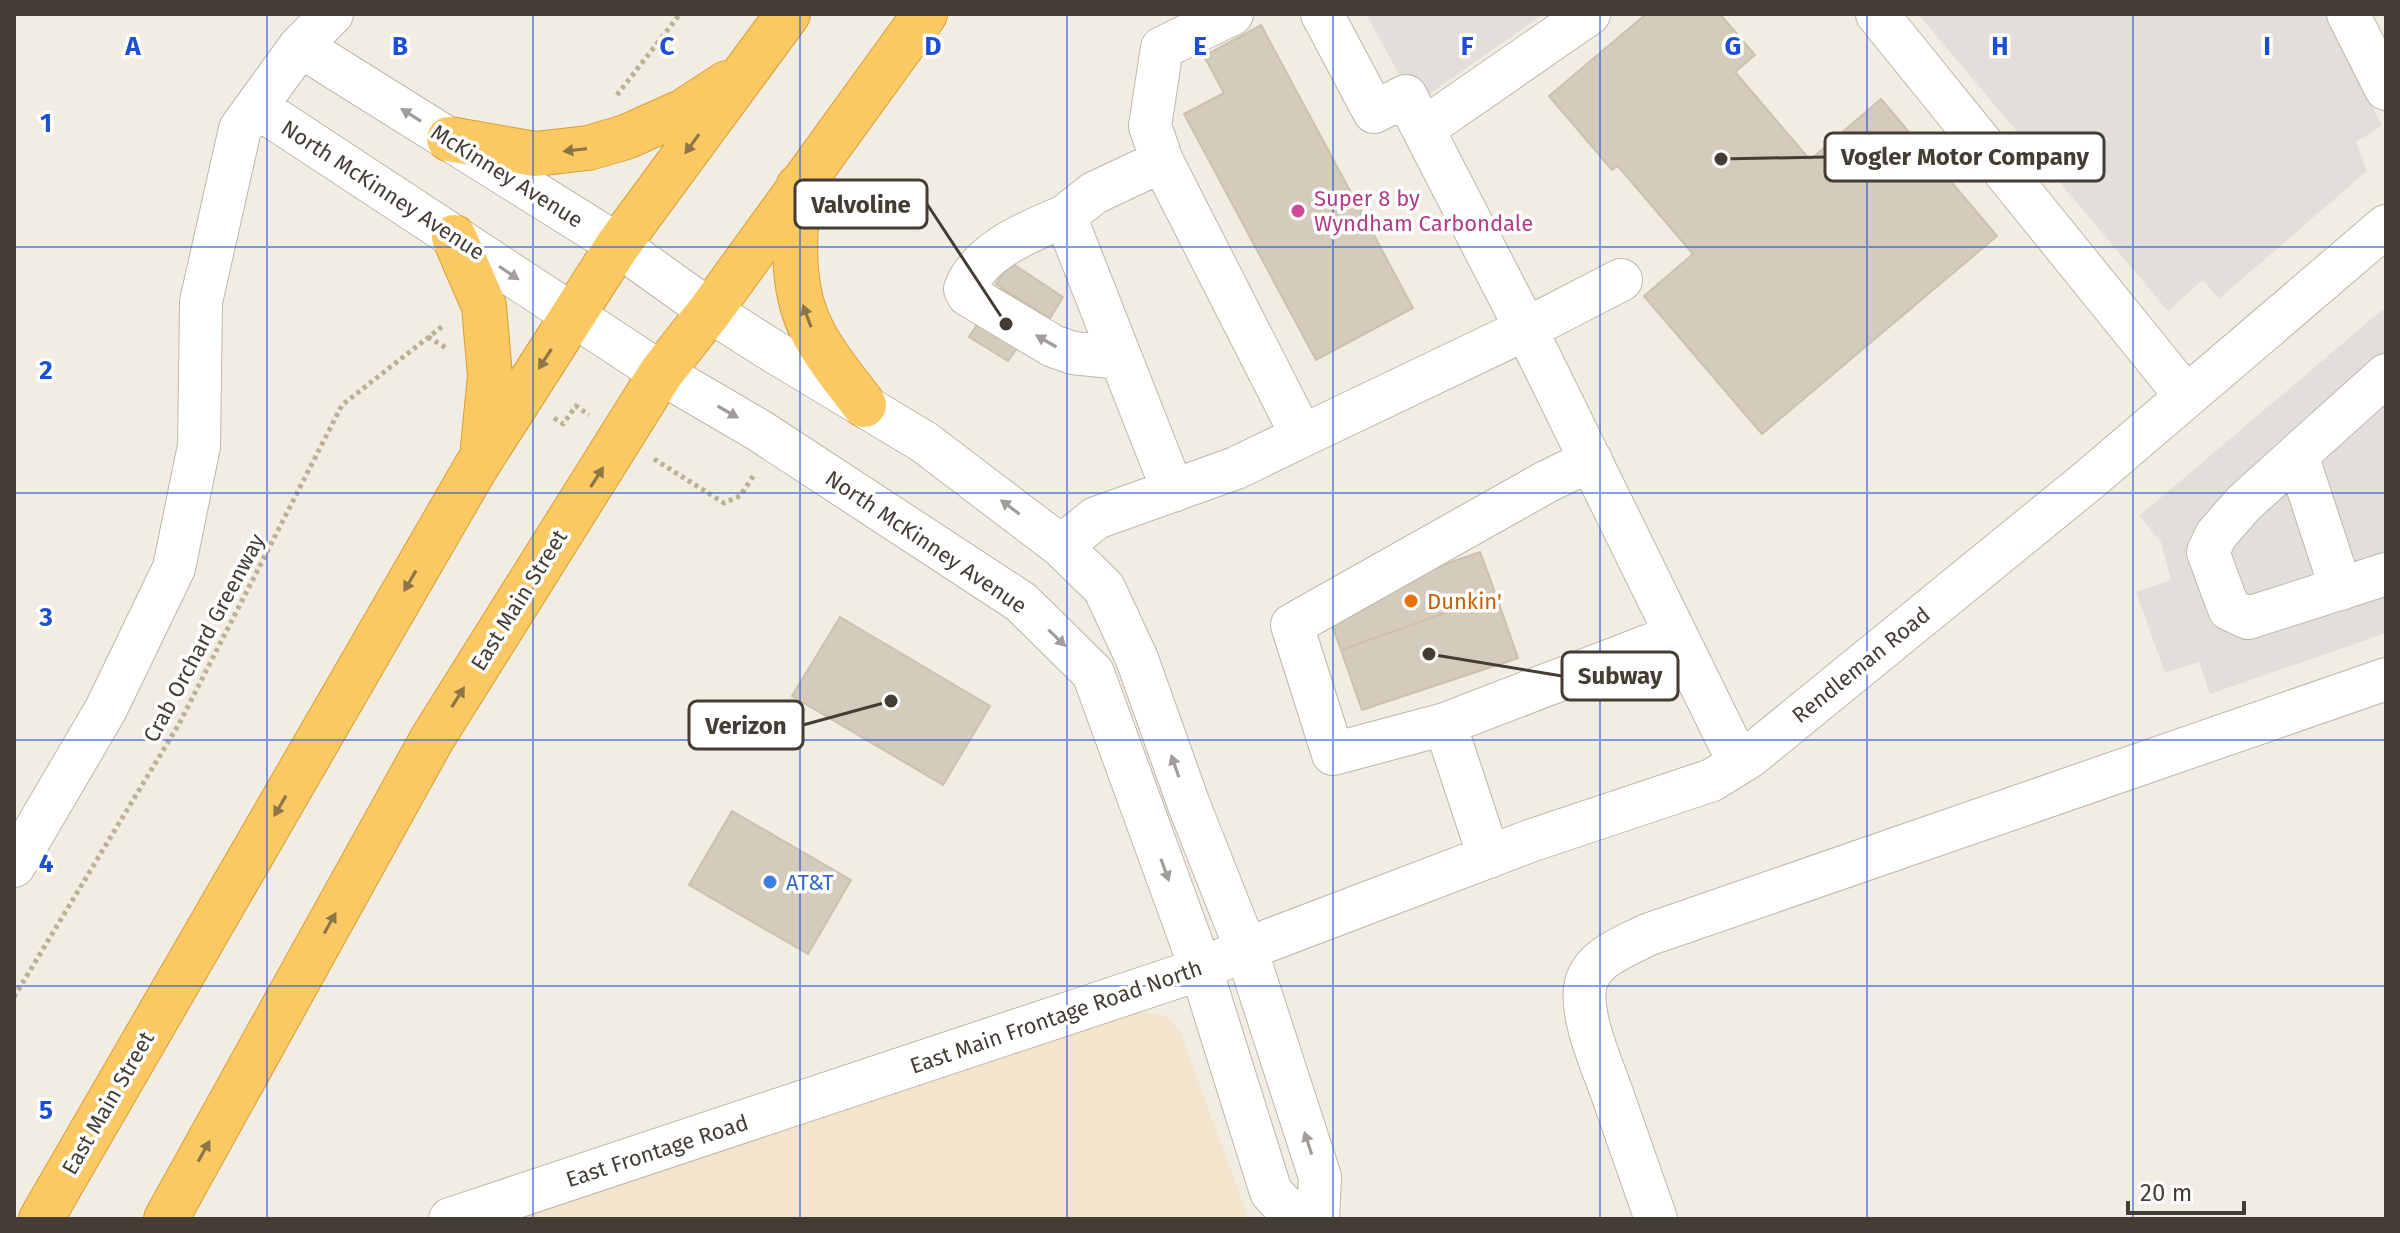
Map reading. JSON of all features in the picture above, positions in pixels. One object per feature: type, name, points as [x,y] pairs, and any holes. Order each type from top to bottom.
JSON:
[{"type":"highway","name":"East Main Street","points":[[41,1219],[482,457],[618,245],[788,14]]},
{"type":"highway","name":"East Main Street","points":[[166,1219],[432,739],[661,373],[710,311],[925,14]]},
{"type":"highway","points":[[449,139],[535,154],[588,148],[626,137],[684,111],[746,71]]},
{"type":"highway","points":[[798,187],[794,251],[799,294],[813,333],[864,405]]},
{"type":"highway","points":[[454,237],[484,306],[490,376],[482,457]]},
{"type":"street","points":[[14,866],[106,709],[174,568],[199,446],[201,302],[240,129],[300,46],[332,14]]},
{"type":"street","points":[[1232,14],[1162,48],[1150,126],[1162,161],[1302,436]]},
{"type":"street","points":[[1322,14],[1374,112],[1406,96],[1526,329],[1739,763]]},
{"type":"street","points":[[1423,129],[1589,14]]},
{"type":"street","points":[[1877,14],[2186,396]]},
{"type":"street","points":[[2348,14],[2386,89]]},
{"type":"street","name":"McKinney Avenue","points":[[300,46],[618,245],[710,311]]},
{"type":"street","name":"North McKinney Avenue","points":[[257,107],[573,316],[661,373],[760,431],[1021,602],[1093,673],[1201,969],[1271,1192],[1296,1219]]},
{"type":"street","points":[[1121,358],[1073,353],[1053,346],[968,295],[965,289],[968,281],[1000,247],[1065,216],[1094,193],[1162,161]]},
{"type":"street","points":[[1065,216],[1173,491]]},
{"type":"street","name":"Rendleman Road","points":[[1246,949],[1489,857],[1712,780],[1739,763],[2066,499],[2386,226]]},
{"type":"street","points":[[1061,546],[1096,518],[1236,468],[1621,280]]},
{"type":"street","points":[[710,311],[924,442],[1061,546],[1104,588],[1137,659],[1189,805],[1246,949],[1320,1177],[1318,1219]]},
{"type":"street","points":[[2386,375],[2244,503],[2216,535],[2208,552],[2229,609],[2248,618],[2386,574]]},
{"type":"street","points":[[2297,455],[2341,589]]},
{"type":"street","points":[[1591,460],[1546,482],[1292,625],[1333,754],[1445,724],[1676,635]]},
{"type":"street","points":[[1656,1219],[1596,1048],[1586,1009],[1586,983],[1597,965],[1613,952],[1647,935],[2386,679]]},
{"type":"street","points":[[1445,724],[1489,857]]},
{"type":"street","name":"East Main Frontage Road North","points":[[864,1082],[1201,969],[1246,949]]},
{"type":"street","name":"East Frontage Road","points":[[450,1219],[864,1082]]},
{"type":"path","points":[[614,98],[680,14]]},
{"type":"path","name":"Crab Orchard Greenway","points":[[14,997],[179,724],[342,405],[450,320]]},
{"type":"path","points":[[689,482],[724,503],[740,496],[751,479]]},
{"type":"shaded area","points":[[1366,14],[1544,14],[1415,104]]},
{"type":"shaded area","points":[[1918,14],[2327,14],[2382,126],[2356,142],[2367,171],[2219,299],[2203,280],[2168,311]]},
{"type":"shaded area","points":[[2382,310],[2386,314],[2386,633],[2210,694],[2199,662],[2165,673],[2136,592],[2171,580],[2161,542],[2139,516]]},
{"type":"shaded area","points":[[1140,1011],[1168,1017],[1181,1034],[1249,1219],[518,1219]]},
{"type":"building","points":[[1646,14],[1720,14],[1755,55],[1735,72],[1810,160],[1881,99],[1997,236],[1762,434],[1644,296],[1693,254],[1618,166],[1612,170],[1549,96]]},
{"type":"building","name":"Super 8 by Wyndham Carbondale","points":[[1261,25],[1413,308],[1316,360],[1184,114],[1224,93],[1204,56]]},
{"type":"building","points":[[1010,262],[1063,297],[1050,318],[996,284]]},
{"type":"building","points":[[1001,288],[1042,313],[1008,361],[969,337]]},
{"type":"building","name":"Dunkin'","points":[[1480,552],[1496,595],[1341,650],[1325,606]]},
{"type":"building","points":[[1496,595],[1518,658],[1362,710],[1341,650]]},
{"type":"building","points":[[840,617],[990,706],[943,785],[792,696]]},
{"type":"building","name":"AT&T","points":[[732,811],[851,880],[808,954],[689,885]]},
{"type":"place","name":"Vogler Motor Company","points":[[1721,159]]},
{"type":"place","name":"Super 8 by Wyndham Carbondale","points":[[1298,211]]},
{"type":"place","name":"Valvoline","points":[[1006,324]]},
{"type":"place","name":"Dunkin'","points":[[1411,601]]},
{"type":"place","name":"Subway","points":[[1429,654]]},
{"type":"place","name":"Verizon","points":[[891,701]]},
{"type":"place","name":"AT&T","points":[[770,882]]}]
